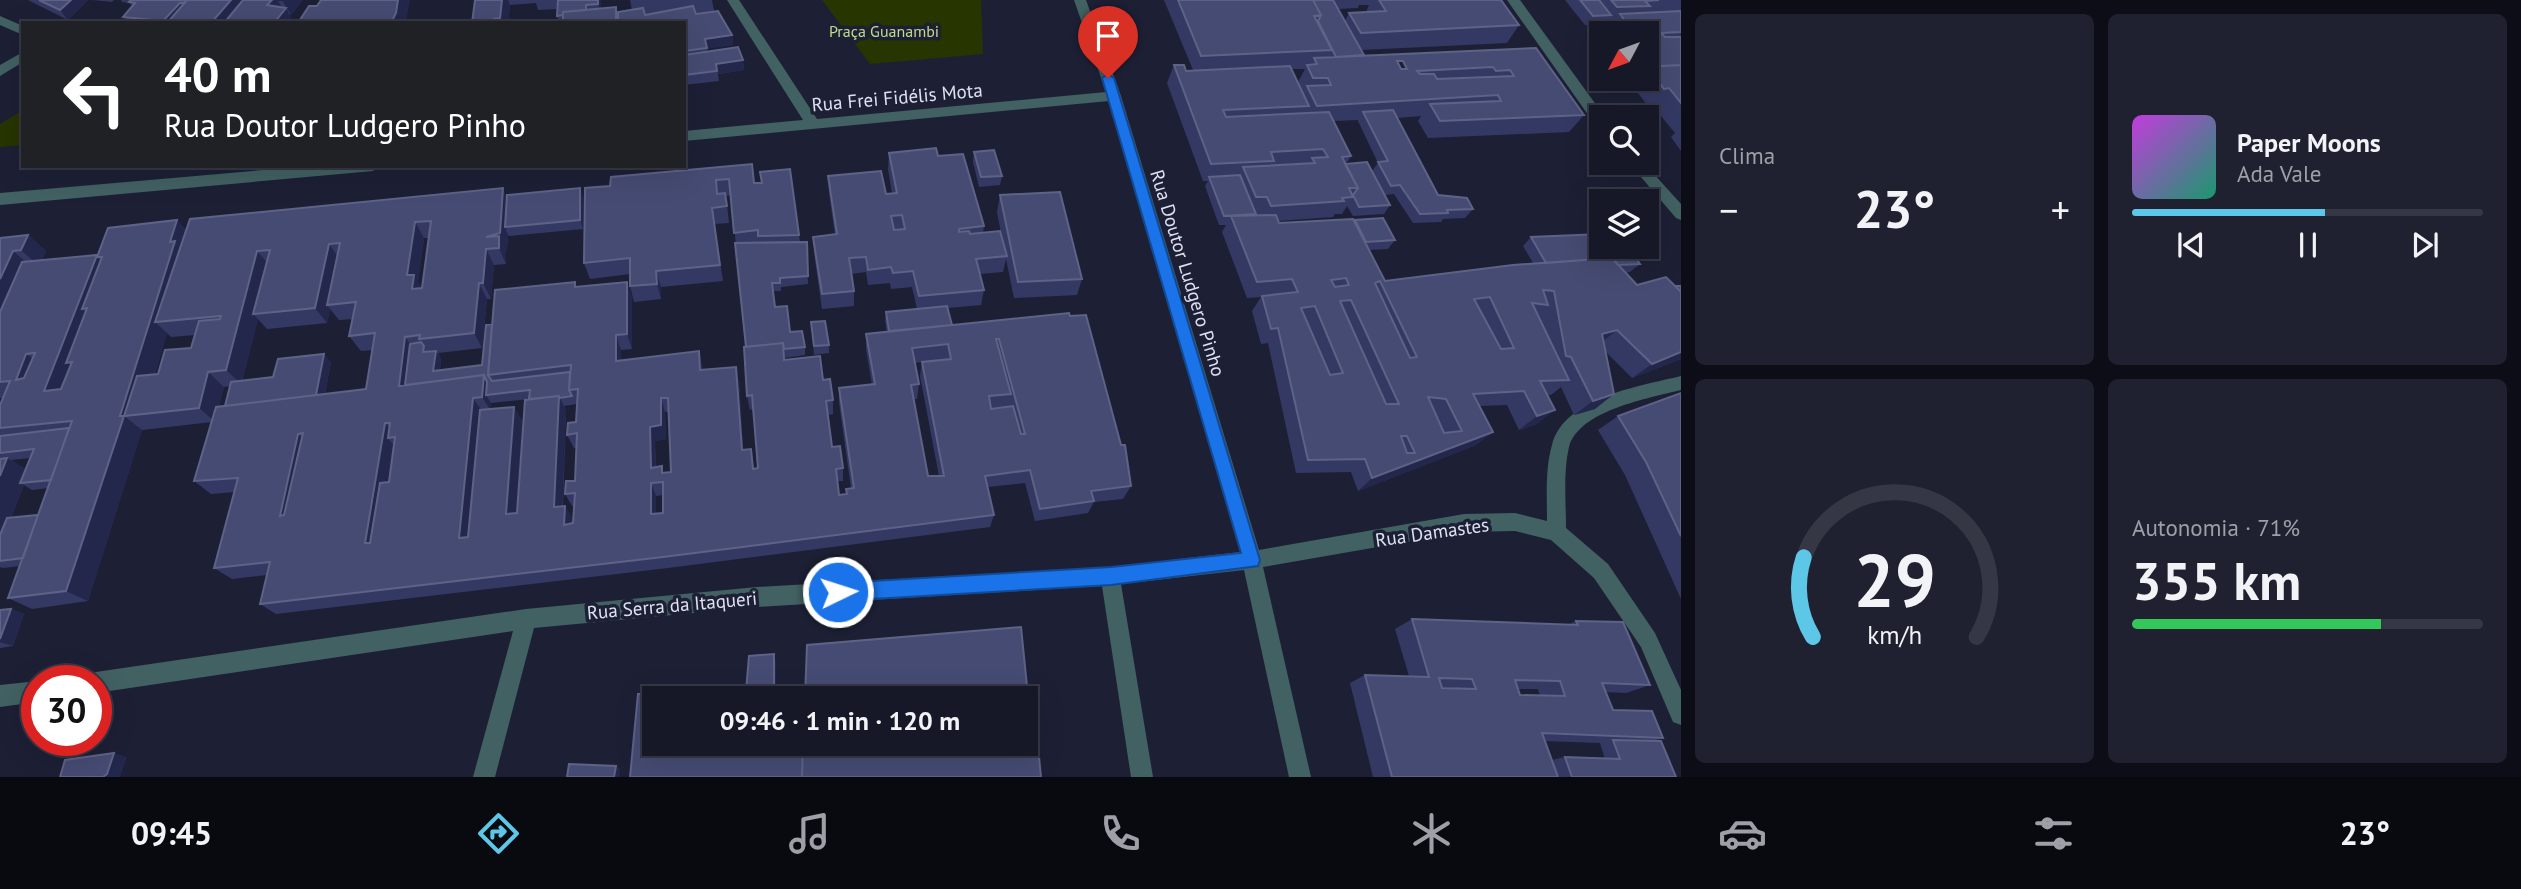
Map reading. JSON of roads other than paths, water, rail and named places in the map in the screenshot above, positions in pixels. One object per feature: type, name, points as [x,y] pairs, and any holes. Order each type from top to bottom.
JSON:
[{"type":"street","points":[[733,0],[813,124]]},
{"type":"street","name":"Rua Doutor Ludgero Pinho","points":[[1080,0],[1114,96],[1252,560],[1300,777]]},
{"type":"street","points":[[1513,0],[1589,105]]},
{"type":"street","points":[[0,20],[21,30]]},
{"type":"street","points":[[0,71],[21,57]]},
{"type":"street","name":"Rua Frei Fidélis Mota","points":[[686,136],[1114,96]]},
{"type":"street","points":[[0,199],[235,173],[334,168]]},
{"type":"street","points":[[1647,175],[1681,214]]},
{"type":"street","points":[[1556,532],[1561,442],[1576,425],[1607,403],[1681,383]]},
{"type":"street","name":"Rua Damastes","points":[[1252,560],[1464,523],[1515,522],[1556,532],[1601,571],[1648,640],[1681,714]]},
{"type":"street","name":"Rua Serra da Itaqueri","points":[[112,681],[526,619],[757,597],[1111,576],[1252,560]]},
{"type":"street","points":[[1111,576],[1142,777]]},
{"type":"street","points":[[484,777],[526,619]]},
{"type":"street","points":[[0,696],[21,693]]},
{"type":"park label","name":"Praça Guanambi","points":[[884,31]]}]
